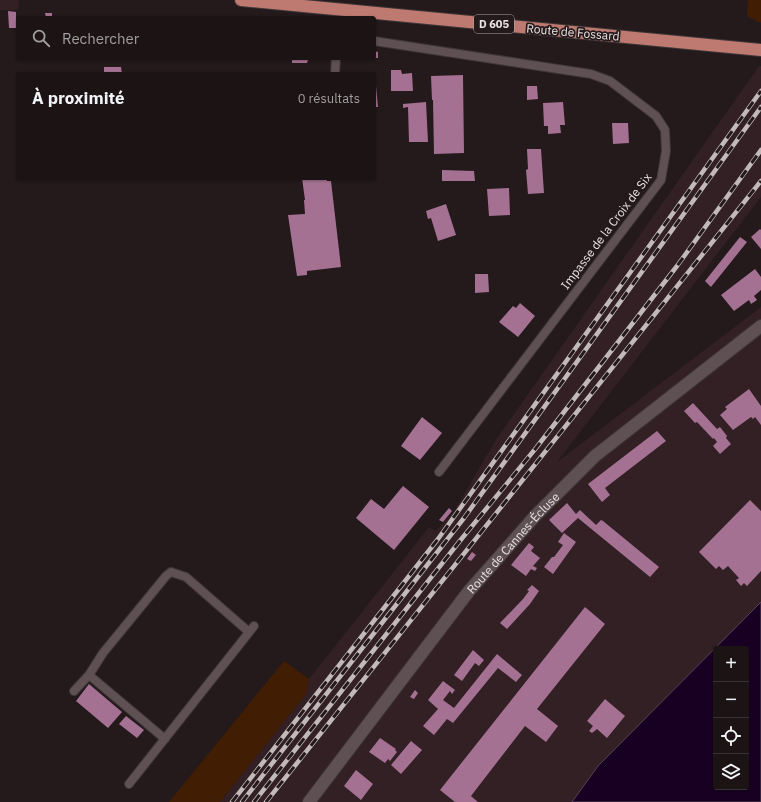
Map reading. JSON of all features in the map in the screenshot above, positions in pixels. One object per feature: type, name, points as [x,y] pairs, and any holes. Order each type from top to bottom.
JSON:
[{"type":"main road","name":"Route de Fossard","points":[[241,0],[367,16]]},
{"type":"main road","name":"Route de Fossard","points":[[376,17],[761,50]]},
{"type":"street","name":"Route de Cannes-Écluse","points":[[309,802],[469,591],[536,515],[595,456],[761,326]]},
{"type":"lane","name":"Impasse de la Croix de Six","points":[[376,41],[591,74],[610,81],[656,116],[665,130],[666,151],[661,180],[439,472]]},
{"type":"lane","points":[[335,72],[336,60]]},
{"type":"lane","points":[[74,691],[88,675],[102,653],[166,576],[171,572],[186,577],[251,629],[129,784]]},
{"type":"lane","points":[[88,675],[164,739]]},
{"type":"shaded area","points":[[0,0],[19,0],[18,10],[0,10]]},
{"type":"shaded area","points":[[748,0],[761,0],[761,23],[747,16]]},
{"type":"shaded area","points":[[759,66],[761,66],[761,197],[557,462],[761,307],[761,602],[717,646],[713,646],[713,650],[598,766],[572,802],[220,802],[306,694],[309,679],[429,527],[436,531],[454,511],[497,438]]},
{"type":"shaded area","points":[[761,602],[761,802],[572,802],[598,766],[713,650],[713,790],[749,790],[749,646],[717,646]]},
{"type":"shaded area","points":[[284,661],[309,679],[306,694],[220,802],[169,802]]},
{"type":"building","points":[[8,11],[16,12],[16,28],[9,28]]},
{"type":"building","points":[[45,13],[52,13],[52,16],[46,16]]},
{"type":"building","points":[[376,52],[378,52],[378,58],[376,58]]},
{"type":"building","points":[[292,60],[308,60],[307,63],[292,63]]},
{"type":"building","points":[[104,67],[121,67],[122,72],[104,72]]},
{"type":"building","points":[[391,70],[401,70],[402,74],[412,73],[413,91],[391,91]]},
{"type":"building","points":[[463,75],[464,153],[434,154],[431,76]]},
{"type":"building","points":[[376,86],[378,107],[376,107]]},
{"type":"building","points":[[527,86],[537,86],[538,99],[527,100]]},
{"type":"building","points":[[426,102],[428,142],[409,142],[408,107],[403,108],[403,104]]},
{"type":"building","points":[[563,102],[565,125],[560,125],[561,133],[548,134],[548,126],[544,126],[543,103]]},
{"type":"building","points":[[612,123],[628,123],[629,143],[613,144]]},
{"type":"building","points":[[527,149],[541,149],[544,193],[528,194],[526,170],[528,169]]},
{"type":"building","points":[[442,170],[474,171],[475,181],[442,181]]},
{"type":"building","points":[[302,180],[331,181],[341,267],[307,271],[307,275],[297,276],[288,215],[305,214]]},
{"type":"building","points":[[509,188],[510,215],[489,216],[487,189]]},
{"type":"building","points":[[446,204],[456,235],[438,241],[431,218],[428,219],[426,211]]},
{"type":"building","points":[[760,229],[761,230],[761,249],[751,237]]},
{"type":"building","points":[[740,237],[747,242],[711,287],[705,281]]},
{"type":"building","points":[[755,269],[761,277],[761,290],[754,296],[757,300],[751,304],[749,300],[734,311],[721,295]]},
{"type":"building","points":[[475,274],[488,274],[489,292],[475,293]]},
{"type":"building","points":[[520,303],[535,316],[518,337],[499,322],[513,306],[516,308]]},
{"type":"building","points":[[749,389],[761,406],[761,425],[755,417],[753,419],[751,417],[733,430],[720,415],[727,409],[725,407]]},
{"type":"building","points":[[693,403],[717,429],[720,427],[727,436],[726,438],[731,444],[720,454],[713,446],[717,442],[714,438],[713,439],[697,422],[695,423],[684,411]]},
{"type":"building","points":[[422,417],[442,433],[420,460],[401,446]]},
{"type":"building","points":[[657,431],[666,441],[605,488],[610,495],[602,502],[588,484]]},
{"type":"building","points":[[403,486],[429,507],[394,550],[356,518],[371,499],[384,509]]},
{"type":"building","points":[[750,500],[761,511],[761,571],[747,586],[744,583],[741,586],[736,580],[739,578],[728,566],[723,570],[719,566],[716,569],[699,552]]},
{"type":"building","points":[[567,503],[576,514],[580,510],[596,525],[601,520],[603,521],[659,567],[650,577],[578,518],[562,533],[549,520]]},
{"type":"building","points":[[449,508],[452,511],[443,522],[439,520]]},
{"type":"building","points":[[564,533],[576,542],[553,574],[544,567],[563,545],[558,542]]},
{"type":"building","points":[[529,543],[534,547],[531,551],[540,558],[533,566],[537,568],[535,571],[531,569],[526,576],[511,565]]},
{"type":"building","points":[[472,552],[476,555],[471,561],[467,559]]},
{"type":"building","points":[[532,585],[539,591],[530,604],[507,629],[500,623],[523,599],[529,591],[527,590]]},
{"type":"building","points":[[585,607],[605,624],[537,709],[558,726],[546,742],[525,726],[471,796],[478,802],[455,802],[440,790]]},
{"type":"building","points":[[473,650],[484,660],[479,666],[475,663],[462,681],[454,675]]},
{"type":"building","points":[[497,654],[522,675],[516,682],[498,668],[453,723],[447,719],[434,735],[423,726],[438,709],[428,700],[443,681],[455,690],[452,694],[450,691],[443,700],[454,708]]},
{"type":"building","points":[[89,684],[122,712],[108,728],[76,701]]},
{"type":"building","points":[[415,690],[418,693],[414,699],[410,697]]},
{"type":"building","points":[[605,699],[625,716],[607,738],[597,729],[592,733],[589,731],[593,726],[587,721]]},
{"type":"building","points":[[126,716],[144,730],[137,738],[119,724]]},
{"type":"building","points":[[380,738],[396,749],[395,750],[397,752],[390,761],[388,759],[385,763],[369,752]]},
{"type":"building","points":[[411,741],[422,750],[401,774],[391,765]]},
{"type":"building","points":[[356,770],[373,784],[361,800],[344,786]]},
{"type":"railway","points":[[232,802],[438,539],[761,91]]},
{"type":"railway","points":[[242,802],[464,518],[761,107]]},
{"type":"railway","points":[[254,802],[459,542],[536,448],[677,266],[761,150]]},
{"type":"railway","points":[[266,802],[761,181]]}]
